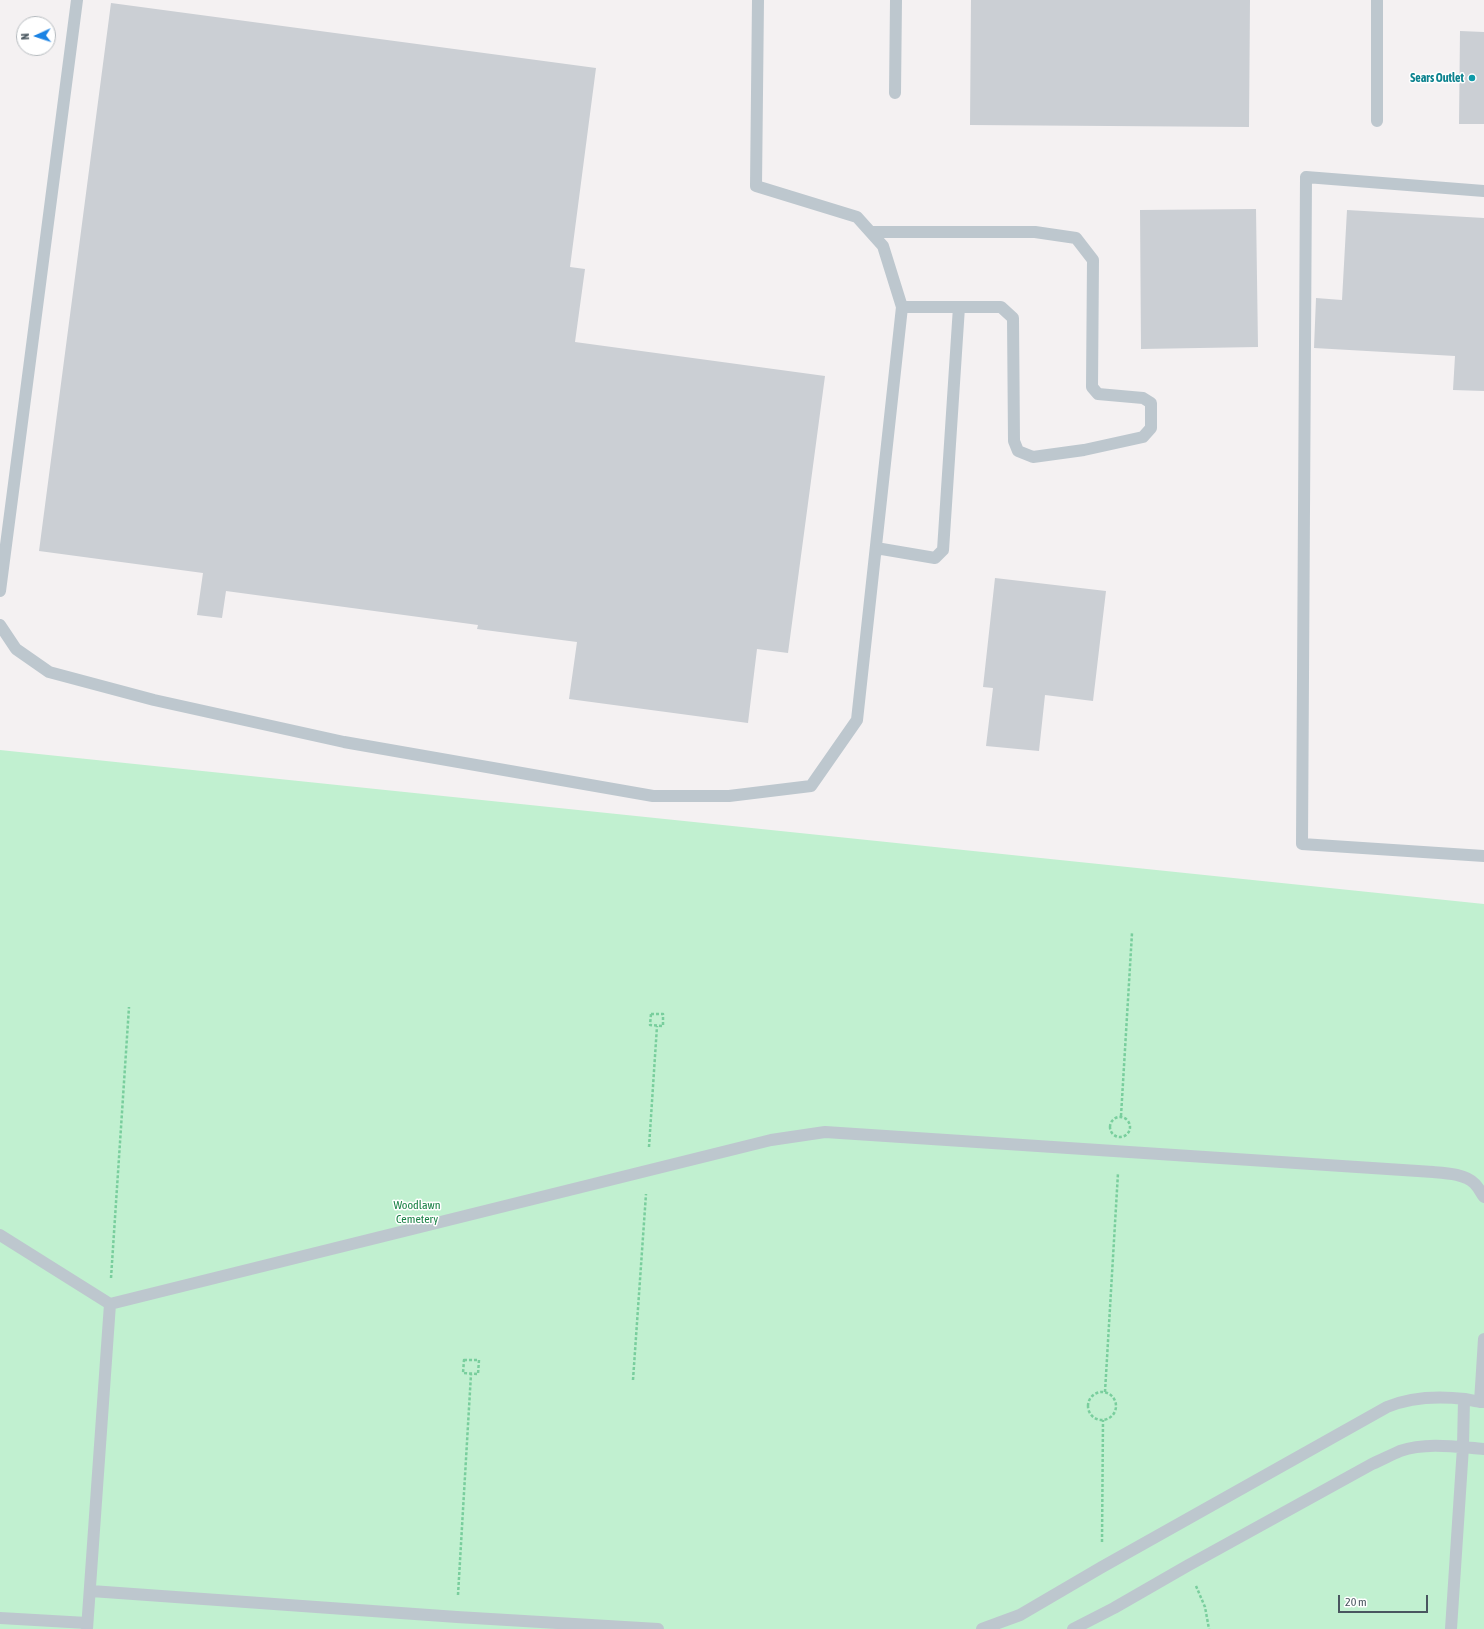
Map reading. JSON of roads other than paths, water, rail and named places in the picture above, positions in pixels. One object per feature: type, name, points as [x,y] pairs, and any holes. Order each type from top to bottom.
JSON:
[{"type":"lane","points":[[0,591],[77,0]]},
{"type":"lane","points":[[0,625],[16,649],[49,672],[154,700],[344,742],[653,796],[728,796],[811,786],[858,720],[902,307],[883,246],[857,217],[756,186],[758,0]]},
{"type":"lane","points":[[895,93],[896,0]]},
{"type":"lane","points":[[1377,0],[1377,120]]},
{"type":"lane","points":[[1484,191],[1306,177],[1302,836],[1302,844],[1484,856]]},
{"type":"lane","points":[[871,232],[1035,232],[1076,238],[1093,260],[1092,387],[1098,394],[1143,398],[1151,403],[1151,428],[1143,437],[1084,450],[1033,457],[1018,451],[1014,441],[1013,318],[1001,307],[902,307]]},
{"type":"lane","points":[[876,548],[935,558],[942,550],[959,307]]},
{"type":"lane","points":[[0,1235],[110,1304],[771,1140],[803,1134],[825,1132],[1433,1172],[1449,1174],[1471,1181],[1475,1184],[1484,1198]]},
{"type":"lane","points":[[0,1618],[87,1626],[91,1591],[110,1304]]},
{"type":"lane","points":[[982,1629],[1020,1615],[1102,1567],[1387,1407],[1402,1401],[1421,1398],[1464,1399],[1482,1402],[1484,1339]]},
{"type":"lane","points":[[1451,1629],[1463,1448],[1464,1399]]},
{"type":"lane","points":[[1073,1629],[1114,1608],[1372,1464],[1400,1451],[1420,1447],[1439,1446],[1484,1449]]},
{"type":"lane","points":[[91,1591],[457,1617],[658,1629]]},
{"type":"place","name":"Sears Outlet","points":[[1472,78]]},
{"type":"park label","name":"Woodlawn Cemetery","points":[[417,1212]]}]
